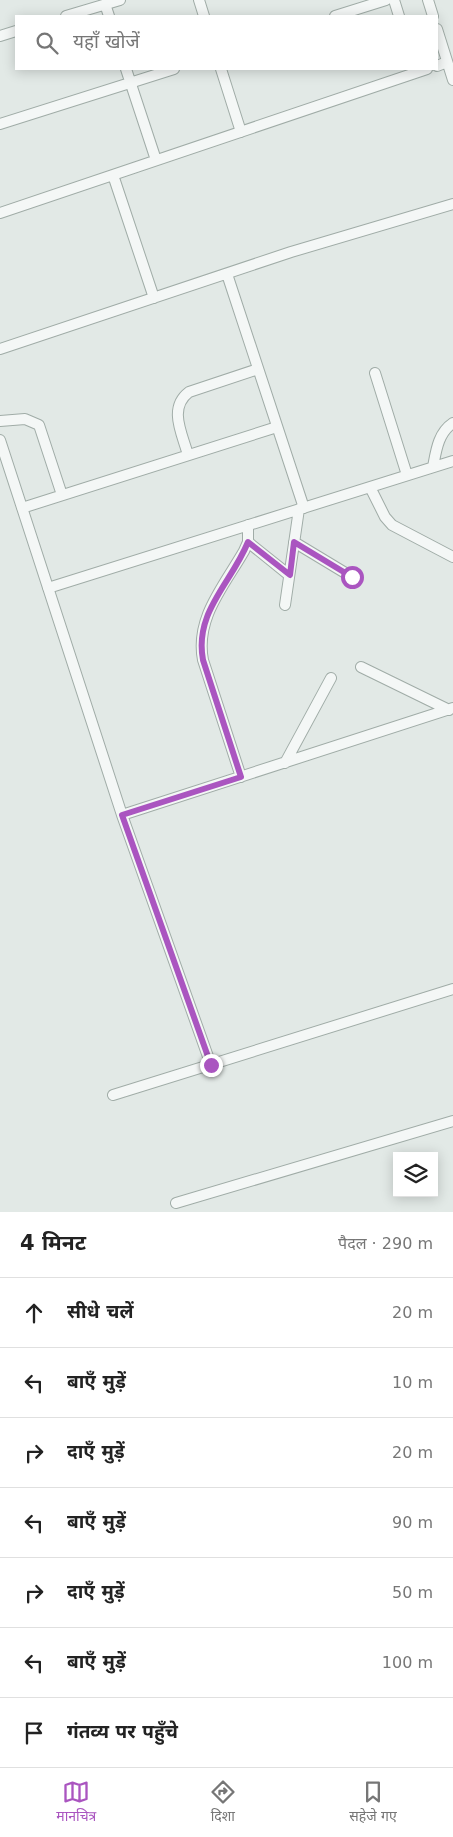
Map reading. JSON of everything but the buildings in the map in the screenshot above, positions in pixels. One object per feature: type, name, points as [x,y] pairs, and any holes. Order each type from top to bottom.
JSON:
[{"type":"lane","points":[[69,15],[120,0]]},
{"type":"lane","points":[[199,0],[204,15]]},
{"type":"lane","points":[[338,15],[386,0]]},
{"type":"lane","points":[[394,0],[399,15]]},
{"type":"lane","points":[[428,0],[433,15]]},
{"type":"lane","points":[[105,4],[109,15]]},
{"type":"lane","points":[[0,36],[15,31]]},
{"type":"lane","points":[[438,32],[453,80]]},
{"type":"lane","points":[[438,66],[447,62]]},
{"type":"lane","points":[[126,70],[156,160]]},
{"type":"lane","points":[[0,124],[171,70]]},
{"type":"lane","points":[[221,70],[241,132]]},
{"type":"lane","points":[[0,212],[241,132],[416,71]]},
{"type":"lane","points":[[113,174],[154,298]]},
{"type":"lane","points":[[0,349],[226,274],[453,204]]},
{"type":"lane","points":[[226,274],[302,508],[294,542],[285,604]]},
{"type":"lane","points":[[188,455],[178,419],[177,409],[180,398],[189,392],[258,369]]},
{"type":"lane","points":[[375,373],[407,475]]},
{"type":"lane","points":[[0,421],[25,419],[39,425],[62,495]]},
{"type":"lane","points":[[432,467],[438,442],[444,431],[453,423]]},
{"type":"lane","points":[[22,508],[277,427]]},
{"type":"lane","points":[[0,440],[122,815],[211,1065]]},
{"type":"lane","points":[[48,588],[453,461]]},
{"type":"lane","points":[[370,487],[385,517],[392,525],[453,557]]},
{"type":"lane","points":[[241,777],[203,660],[200,643],[202,629],[209,611],[248,542],[248,525]]},
{"type":"lane","points":[[248,542],[290,575]]},
{"type":"lane","points":[[294,542],[352,577]]},
{"type":"lane","points":[[361,667],[451,709]]},
{"type":"lane","points":[[284,763],[331,678]]},
{"type":"lane","points":[[122,815],[451,709]]},
{"type":"lane","points":[[113,1095],[453,989]]},
{"type":"lane","points":[[176,1203],[453,1121]]},
{"type":"route","points":[[211,1065],[122,815],[241,777],[203,660],[200,643],[202,629],[209,611],[248,542],[290,575],[294,542],[352,577]]}]
